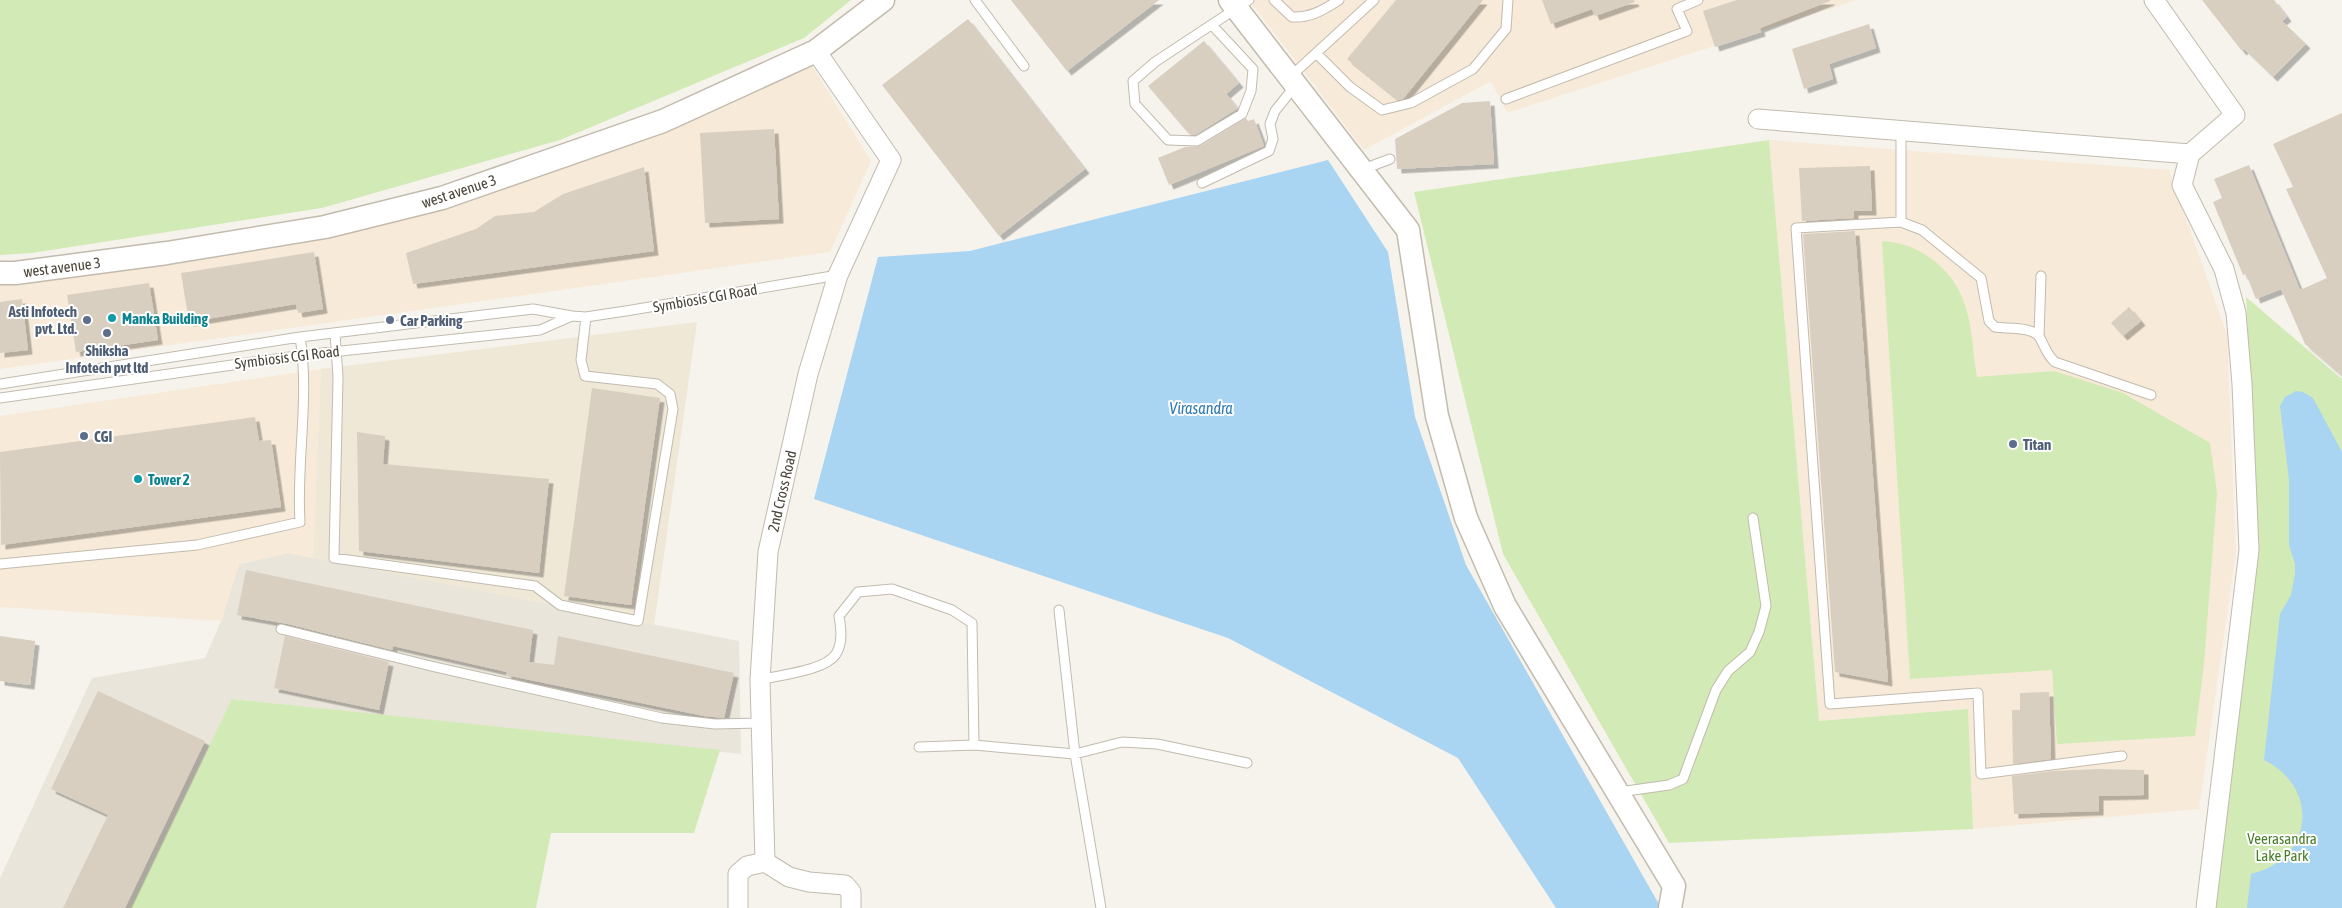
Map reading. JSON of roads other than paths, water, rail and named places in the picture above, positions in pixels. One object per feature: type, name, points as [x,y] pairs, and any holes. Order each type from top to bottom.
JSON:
[{"type":"street","name":"west avenue 3","points":[[0,273],[15,273],[167,253],[325,227],[442,198],[663,121],[816,50],[883,0]]},
{"type":"street","points":[[2154,0],[2235,115],[2190,154],[2182,185],[2224,269],[2236,313],[2242,384],[2249,550],[2206,908]]},
{"type":"street","points":[[1239,3],[1293,81],[1408,230],[1437,416],[1466,518],[1505,606],[1674,886],[1670,908]]},
{"type":"street","name":"2nd Cross Road","points":[[765,862],[760,680],[768,552],[808,374],[838,275],[891,160],[816,50]]},
{"type":"street","points":[[1758,119],[2190,154]]},
{"type":"street","points":[[738,908],[738,874],[747,866],[765,862],[789,877],[809,882],[845,885],[850,892],[851,908]]},
{"type":"lane","points":[[974,0],[1024,66]]},
{"type":"lane","points":[[1274,0],[1292,17],[1305,18],[1339,0]]},
{"type":"lane","points":[[1202,183],[1269,151],[1273,139],[1270,124],[1275,111],[1293,81],[1316,53],[1374,0]]},
{"type":"lane","points":[[1316,53],[1350,87],[1382,110],[1411,103],[1473,69],[1506,29],[1508,0]]},
{"type":"lane","points":[[1506,99],[1687,31],[1677,9],[1698,0]]},
{"type":"lane","points":[[1212,25],[1253,69],[1252,91],[1242,114],[1197,141],[1168,140],[1135,104],[1133,81],[1155,62],[1212,25],[1239,3]]},
{"type":"lane","points":[[1900,129],[1901,222]]},
{"type":"lane","points":[[1361,170],[1390,159]]},
{"type":"lane","points":[[2122,756],[1981,774],[1978,693],[1830,704],[1796,228],[1901,222],[1922,230],[1947,248],[1981,278],[1989,321],[1995,327],[2034,331],[2055,362],[2151,395]]},
{"type":"lane","name":"Symbiosis CGI Road","points":[[0,384],[300,337],[533,309],[586,317],[838,275]]},
{"type":"lane","points":[[2039,336],[2041,276]]},
{"type":"lane","name":"Symbiosis CGI Road","points":[[0,398],[302,355],[540,330],[572,316]]},
{"type":"lane","points":[[335,333],[337,351],[334,558],[535,586],[560,605],[638,621],[673,410],[670,394],[657,384],[585,376],[581,360],[586,317]]},
{"type":"lane","points":[[0,564],[197,545],[300,522],[298,496],[302,355],[300,337]]},
{"type":"lane","points":[[1617,792],[1669,785],[1683,779],[1716,690],[1728,671],[1750,652],[1760,632],[1766,606],[1753,518]]},
{"type":"lane","points":[[760,680],[825,664],[836,654],[842,634],[839,616],[858,592],[892,589],[952,610],[972,623],[974,744]]},
{"type":"lane","points":[[1059,610],[1075,754],[1101,908]]},
{"type":"lane","points":[[281,629],[435,667],[662,718],[715,724],[760,723]]},
{"type":"lane","points":[[918,747],[974,744],[1075,754],[1122,742],[1157,744],[1247,763]]},
{"type":"water","name":"Virasandra","points":[[1328,160],[1388,252],[1415,417],[1466,565],[1660,906],[1658,908],[1556,908],[1458,758],[1228,638],[814,499],[878,257],[970,251]]},
{"type":"water","points":[[2296,391],[2303,392],[2313,398],[2342,452],[2342,908],[2247,908],[2251,874],[2272,866],[2287,854],[2297,839],[2302,822],[2301,805],[2295,788],[2282,772],[2264,760],[2280,614],[2291,595],[2295,574],[2295,564],[2289,545],[2289,480],[2280,406],[2285,397]]},
{"type":"place","name":"Manka Building","points":[[112,318]]},
{"type":"place","name":"Asti Infotech pvt. Ltd.","points":[[87,320]]},
{"type":"place","name":"Car Parking","points":[[390,320]]},
{"type":"place","name":"Shiksha Infotech pvt ltd","points":[[107,333]]},
{"type":"place","name":"CGI","points":[[84,436]]},
{"type":"place","name":"Titan","points":[[2013,444]]},
{"type":"place","name":"Tower 2","points":[[138,479]]},
{"type":"park label","name":"Veerasandra Lake Park","points":[[2282,846]]}]
